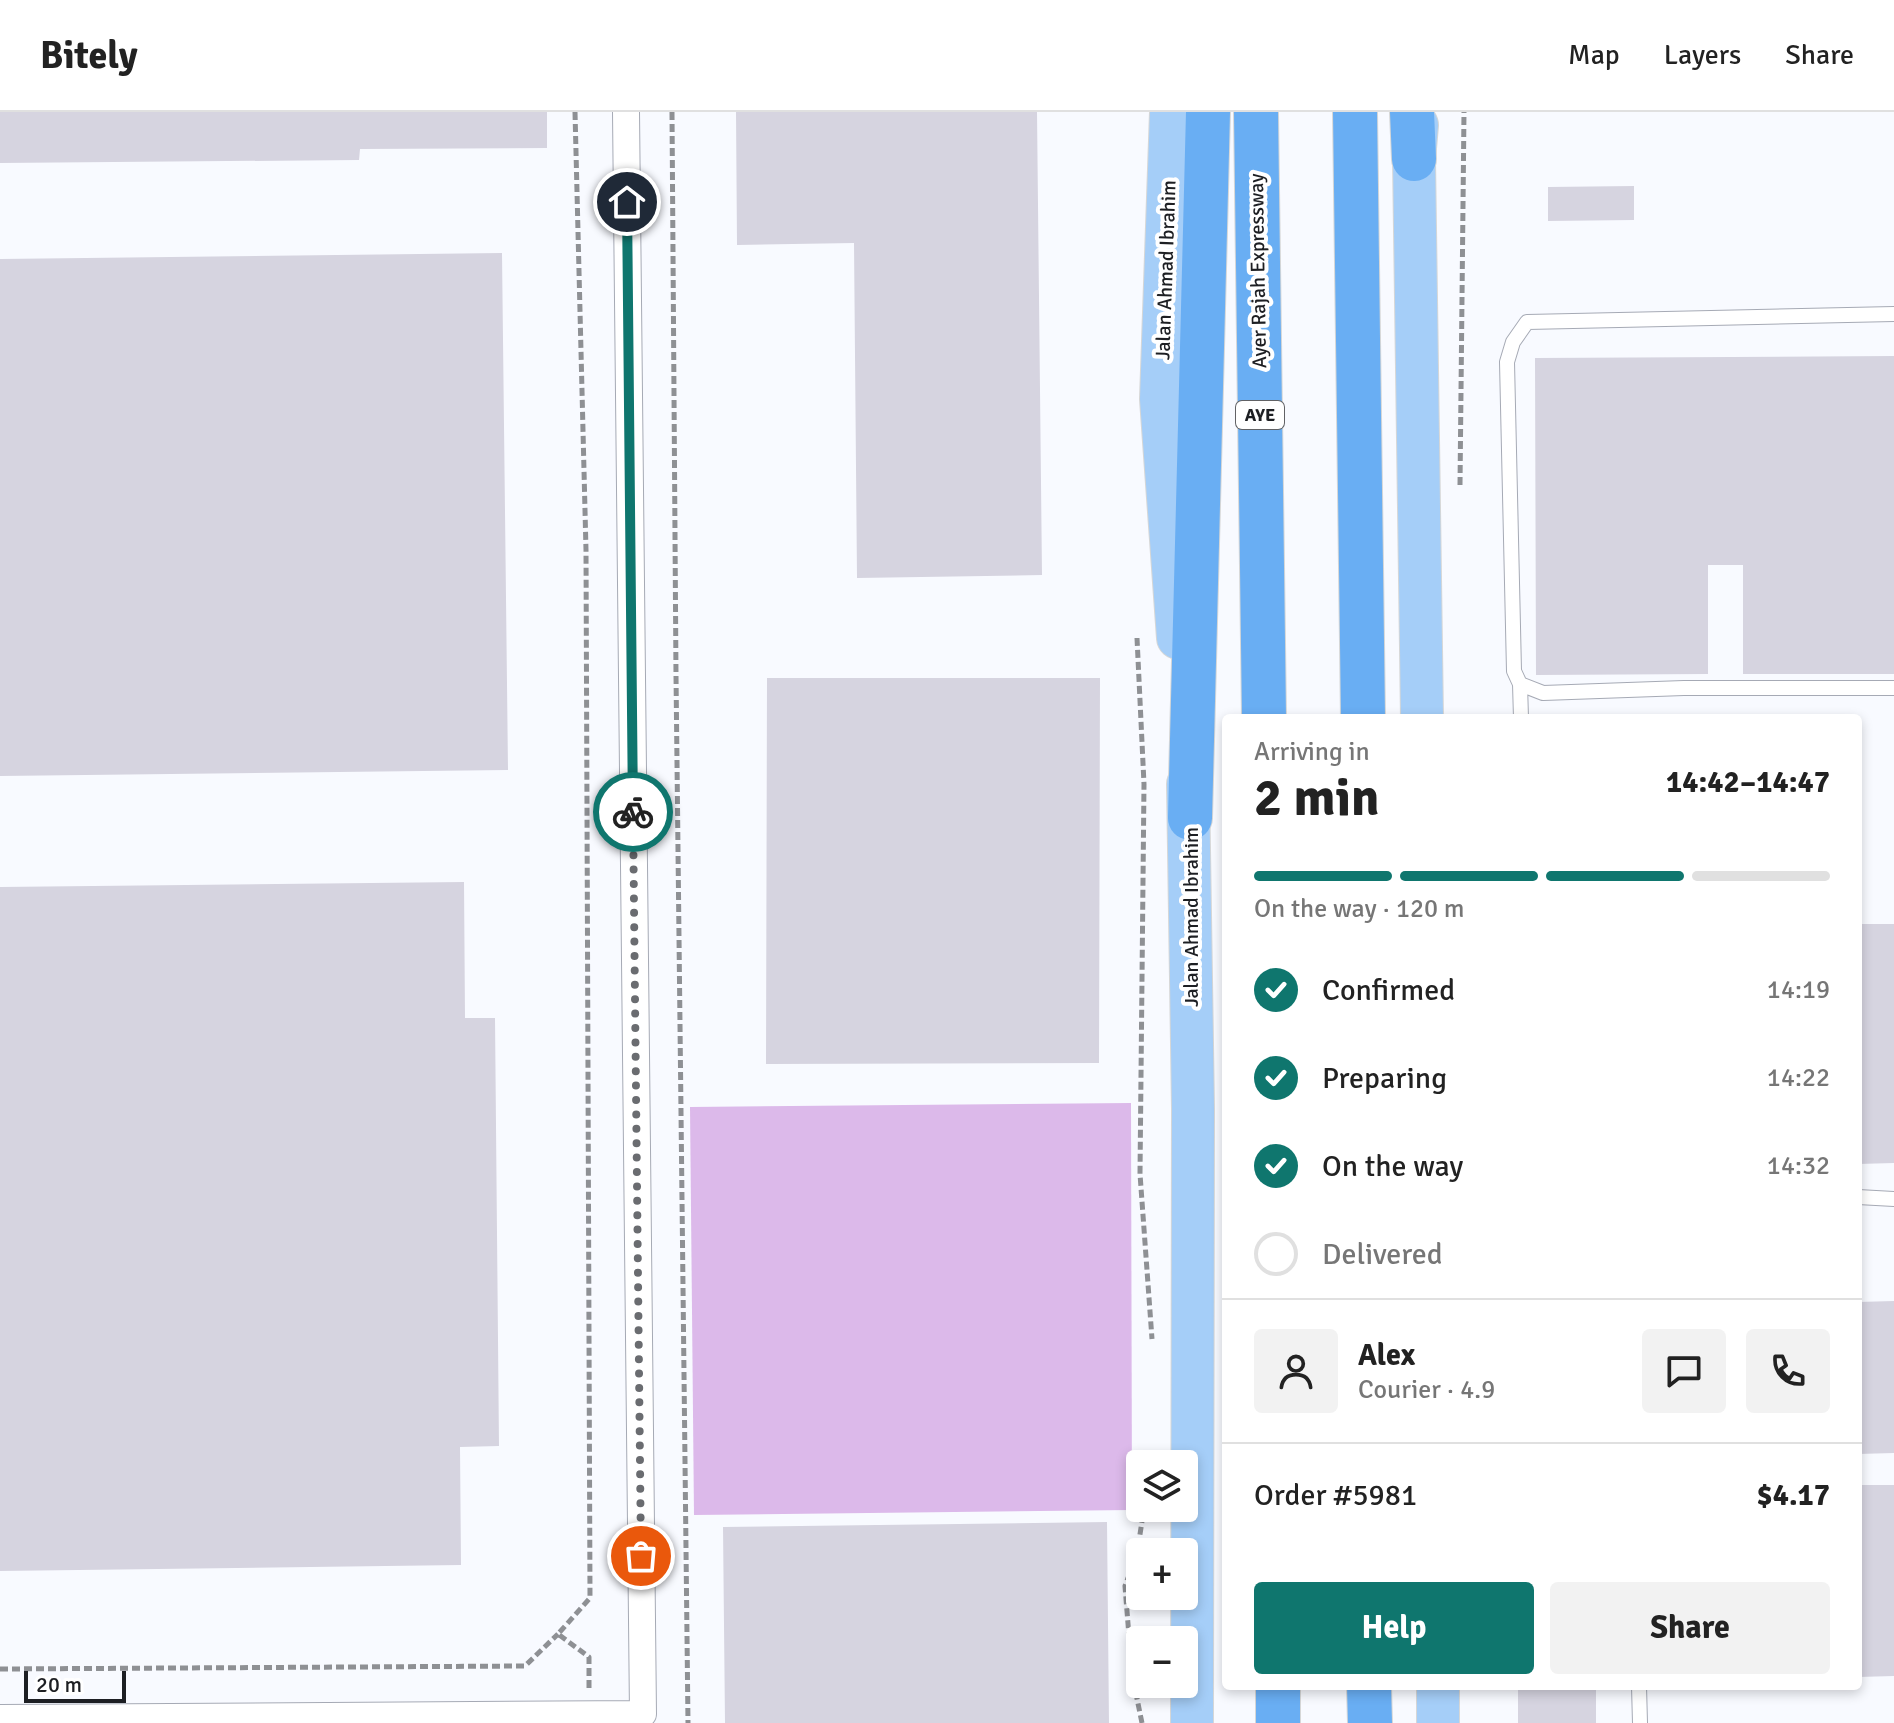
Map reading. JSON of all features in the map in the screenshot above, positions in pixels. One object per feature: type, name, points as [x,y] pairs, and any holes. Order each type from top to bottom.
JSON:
[{"type":"highway","points":[[1190,818],[1208,112]]},
{"type":"highway","name":"Ayer Rajah Expressway","points":[[1256,112],[1264,714]]},
{"type":"highway","points":[[1355,112],[1363,714]]},
{"type":"highway","points":[[1414,159],[1415,112]]},
{"type":"highway","points":[[1278,1690],[1278,1723]]},
{"type":"highway","points":[[1369,1690],[1370,1723]]},
{"type":"main road","name":"Jalan Ahmad Ibrahim","points":[[1171,112],[1161,399],[1190,818],[1192,1723]]},
{"type":"main road","points":[[1414,159],[1422,714]]},
{"type":"main road","points":[[1438,1690],[1438,1723]]},
{"type":"street","points":[[0,1718],[589,1714],[643,1718],[626,112]]},
{"type":"lane","points":[[1521,714],[1520,684],[1514,671],[1507,362],[1513,342],[1527,322],[1894,314]]},
{"type":"lane","points":[[1520,684],[1543,693],[1684,688],[1894,688]]},
{"type":"lane","points":[[1862,1197],[1894,1199]]},
{"type":"lane","points":[[1639,1690],[1640,1723]]},
{"type":"path","points":[[0,1669],[525,1666],[590,1598],[587,565],[575,112]]},
{"type":"path","points":[[672,112],[688,1723]]},
{"type":"path","points":[[1460,499],[1464,112]]},
{"type":"path","points":[[1136,624],[1144,784],[1140,1174],[1152,1347]]},
{"type":"path","points":[[1142,1522],[1137,1554],[1125,1586],[1132,1674],[1142,1723]]},
{"type":"path","points":[[558,1634],[589,1657],[589,1714]]},
{"type":"shaded area","points":[[1131,1103],[1132,1450],[1126,1450],[1126,1510],[694,1515],[690,1107]]},
{"type":"building","points":[[0,112],[547,112],[547,148],[360,149],[359,160],[0,163]]},
{"type":"building","points":[[736,112],[1037,112],[1042,575],[857,578],[854,243],[737,245]]},
{"type":"building","points":[[1634,186],[1634,220],[1548,221],[1548,187]]},
{"type":"building","points":[[502,253],[508,770],[0,776],[0,259]]},
{"type":"building","points":[[1894,356],[1894,674],[1743,674],[1743,565],[1708,565],[1708,674],[1536,675],[1535,358]]},
{"type":"building","points":[[767,678],[1100,678],[1099,1063],[766,1064]]},
{"type":"building","points":[[464,882],[465,1018],[495,1018],[499,1446],[460,1447],[461,1565],[0,1571],[0,887]]},
{"type":"building","points":[[1862,924],[1894,924],[1894,1163],[1862,1164]]},
{"type":"building","points":[[1894,1301],[1894,1453],[1862,1454],[1862,1302]]},
{"type":"building","points":[[1862,1485],[1894,1485],[1894,1676],[1862,1677]]},
{"type":"building","points":[[1107,1522],[1109,1723],[725,1723],[723,1527]]},
{"type":"building","points":[[1518,1690],[1596,1690],[1596,1723],[1518,1723]]},
{"type":"way so far","points":[[633,812],[641,1556]]},
{"type":"route","points":[[627,202],[633,812]]}]
